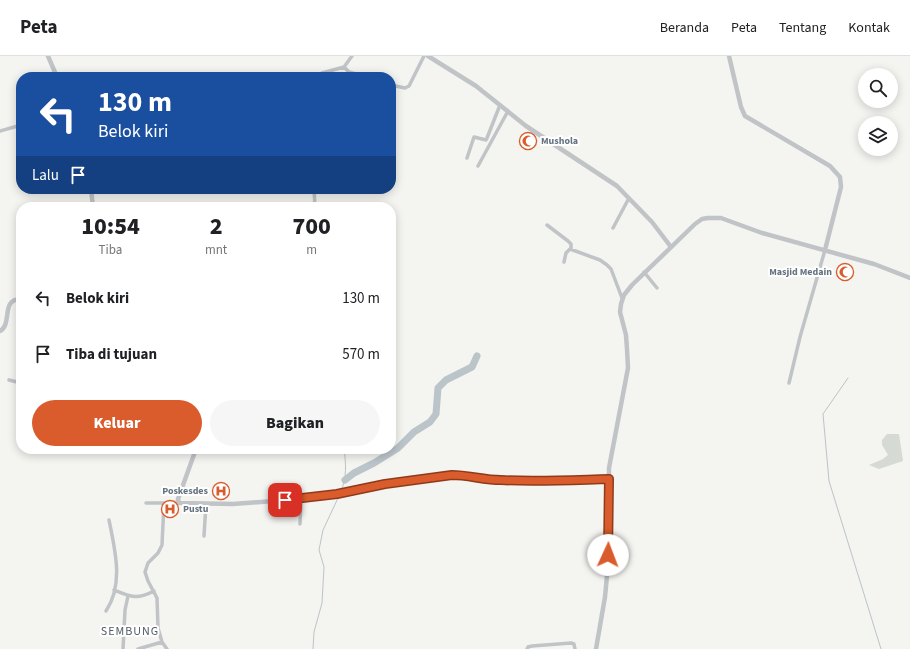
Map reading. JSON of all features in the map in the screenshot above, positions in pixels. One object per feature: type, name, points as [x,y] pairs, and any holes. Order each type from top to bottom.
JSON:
[{"type":"street","points":[[48,56],[55,72]]},
{"type":"street","points":[[326,72],[344,67],[352,56]]},
{"type":"street","points":[[396,86],[405,88],[409,86],[424,56]]},
{"type":"street","points":[[428,56],[476,86],[526,126],[617,186],[652,222],[671,247]]},
{"type":"street","points":[[729,56],[741,107],[745,116],[830,166],[840,177],[841,187],[789,383]]},
{"type":"street","points":[[344,67],[347,71],[350,72]]},
{"type":"street","points":[[467,158],[474,137],[486,140],[500,105]]},
{"type":"street","points":[[478,166],[508,111]]},
{"type":"street","points":[[0,132],[16,127]]},
{"type":"street","points":[[613,228],[629,198]]},
{"type":"street","points":[[622,298],[644,272],[700,221],[713,217],[728,220],[762,233],[874,264],[910,278]]},
{"type":"street","points":[[547,225],[571,244],[571,249]]},
{"type":"street","points":[[564,262],[567,251],[571,249]]},
{"type":"street","points":[[571,249],[600,260],[610,267],[622,298],[620,312],[626,335],[628,368],[609,468],[606,597],[596,649]]},
{"type":"street","points":[[644,272],[657,288]]},
{"type":"street","points":[[0,330],[4,327],[11,303],[16,300]]},
{"type":"street","points":[[9,380],[16,381]]},
{"type":"street","points":[[178,502],[194,454]]},
{"type":"street","points":[[146,503],[178,502],[181,504],[233,504],[301,499],[344,493],[385,484],[452,475],[512,481],[609,479]]},
{"type":"street","points":[[300,524],[301,499]]},
{"type":"street","points":[[164,503],[162,545],[158,553],[148,563],[146,568],[146,578],[157,598],[158,628],[162,642],[167,649]]},
{"type":"street","points":[[204,536],[206,504]]},
{"type":"street","points":[[106,612],[114,590],[117,564],[109,520]]},
{"type":"street","points":[[114,590],[128,596],[142,597],[154,591]]},
{"type":"street","points":[[123,649],[125,610],[128,596]]},
{"type":"street","points":[[138,649],[162,642]]},
{"type":"street","points":[[527,649],[528,647],[532,646],[571,643],[574,644],[575,649]]},
{"type":"shaded area","points":[[887,434],[899,434],[903,461],[879,469],[869,465],[883,459],[888,455],[882,445],[882,440]]},
{"type":"waterway","points":[[396,449],[414,432],[430,422],[436,414],[438,388],[446,380],[472,367],[477,356]]},
{"type":"waterway","points":[[848,378],[823,414],[829,481],[881,649]]},
{"type":"waterway","points":[[341,491],[346,470],[344,454]]},
{"type":"waterway","points":[[345,480],[354,473],[388,454]]},
{"type":"waterway","points":[[313,649],[314,632],[322,603],[324,567],[319,550],[323,530],[339,496]]},
{"type":"place","name":"Mushola","points":[[528,141]]},
{"type":"place","name":"Masjid Medain","points":[[845,272]]},
{"type":"place","name":"Poskesdes","points":[[221,491]]},
{"type":"place","name":"Pustu","points":[[170,509]]},
{"type":"district","name":"SEMBUNG","points":[[130,631]]},
{"type":"route","points":[[285,500],[337,494],[385,484],[452,475],[512,481],[609,479],[608,555]]}]
